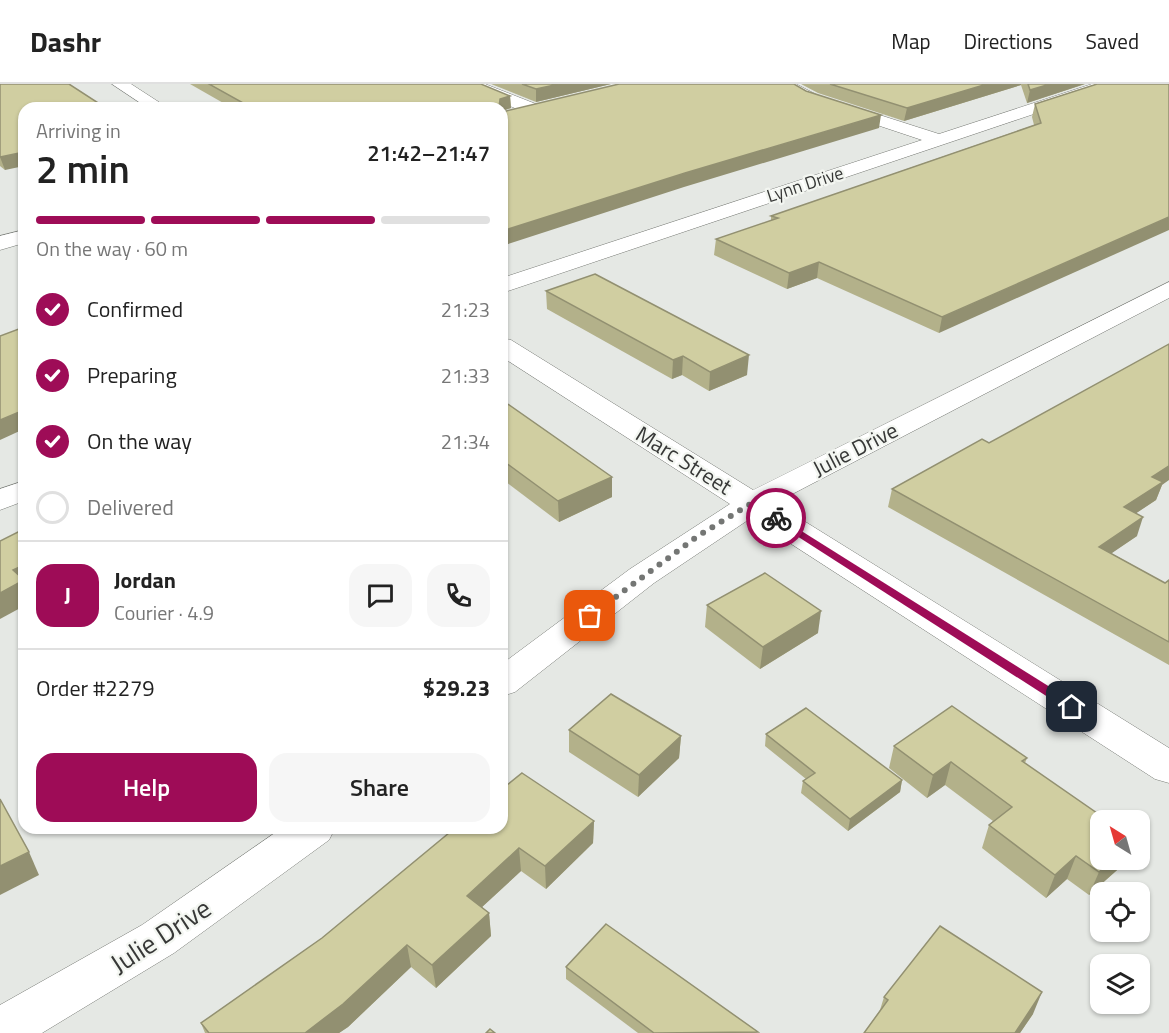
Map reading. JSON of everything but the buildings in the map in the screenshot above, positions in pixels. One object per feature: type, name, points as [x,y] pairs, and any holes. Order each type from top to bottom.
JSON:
[{"type":"street","points":[[120,84],[150,102]]},
{"type":"street","points":[[471,84],[535,110]]},
{"type":"street","points":[[784,84],[811,98],[939,140]]},
{"type":"street","name":"Lynn Drive","points":[[508,284],[1108,84]]},
{"type":"street","points":[[508,117],[556,105]]},
{"type":"street","points":[[0,243],[18,238]]},
{"type":"street","name":"Julie Drive","points":[[508,678],[642,576],[752,503],[1169,289]]},
{"type":"street","name":"Marc Street","points":[[508,349],[1169,768]]},
{"type":"street","points":[[0,501],[18,493]]},
{"type":"street","name":"Julie Drive","points":[[0,1031],[158,939],[306,834]]},
{"type":"way so far","points":[[590,616],[698,536],[752,503],[776,518]]},
{"type":"route","points":[[776,518],[1072,707]]}]
